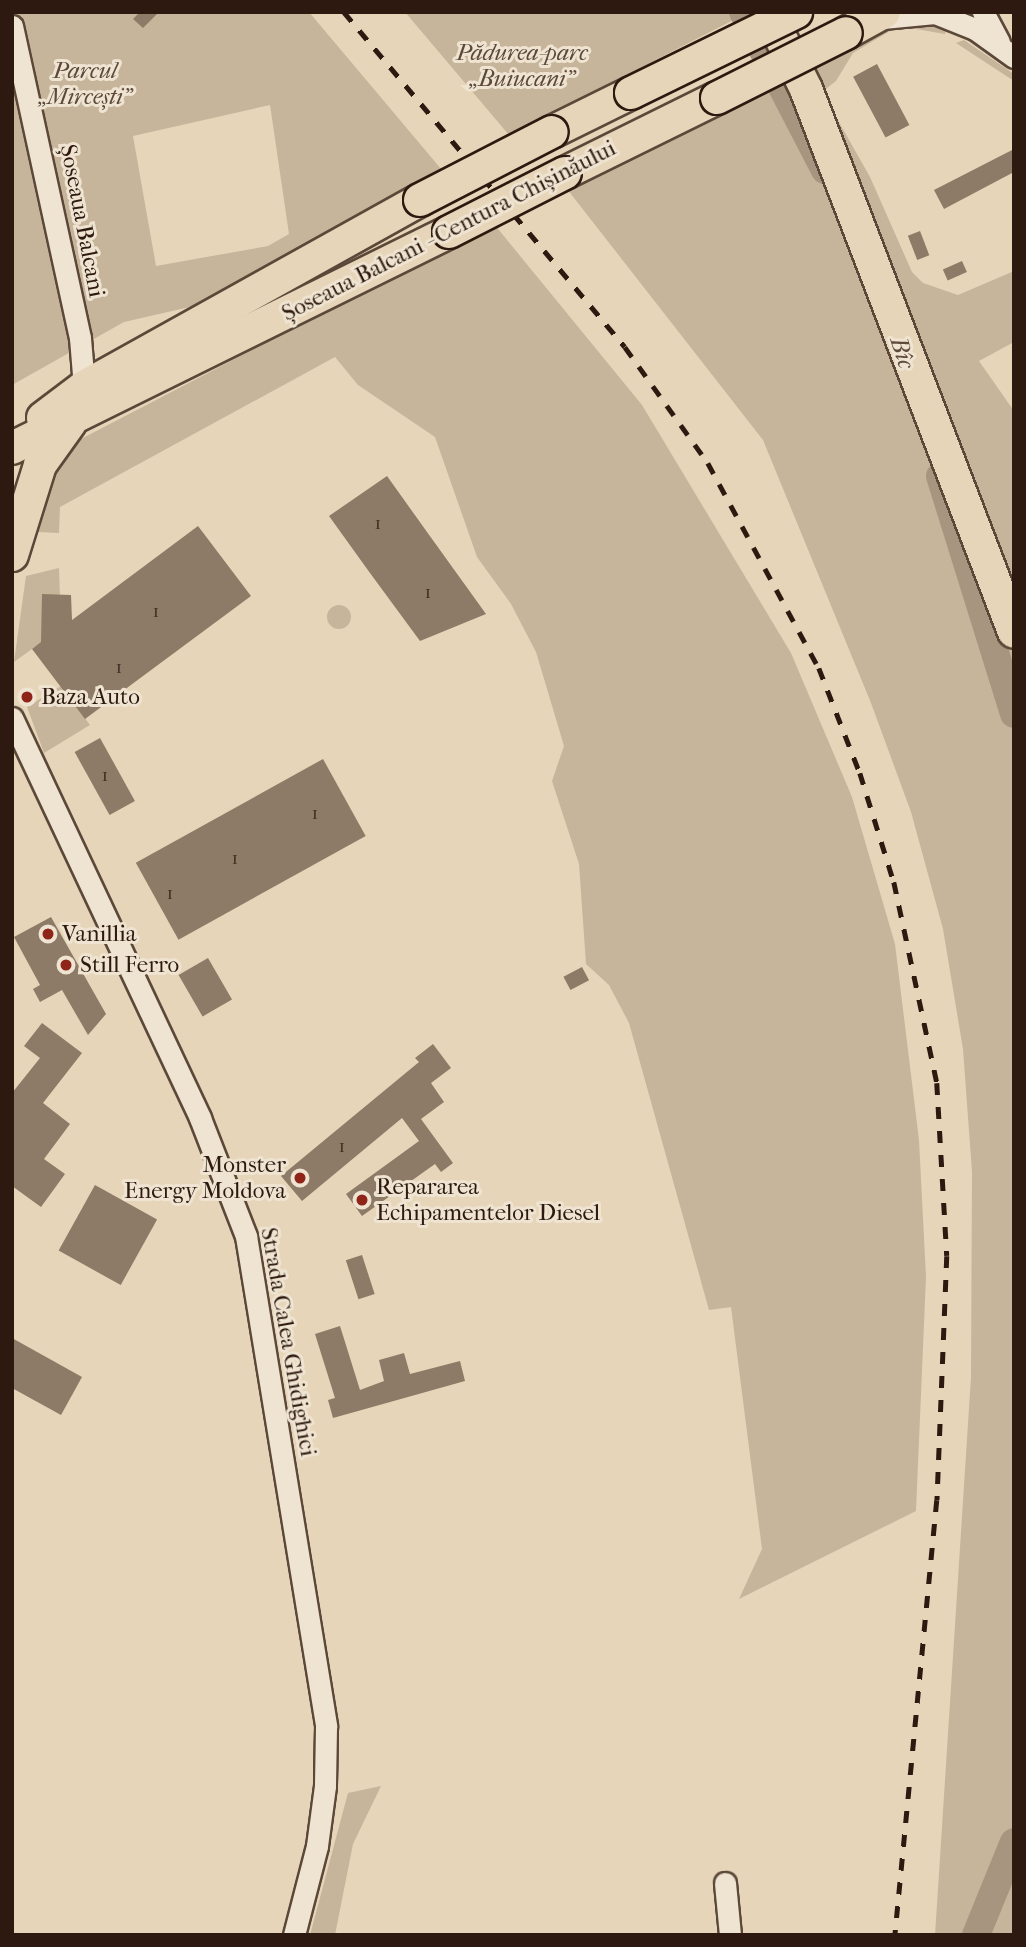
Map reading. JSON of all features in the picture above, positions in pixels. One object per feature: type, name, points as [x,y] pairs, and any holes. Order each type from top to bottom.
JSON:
[{"type":"highway","points":[[768,12],[806,89],[1014,632]]},
{"type":"highway","name":"Șoseaua Balcani - Centura Chișinăului","points":[[12,445],[84,387],[420,200],[796,12]]},
{"type":"highway","name":"Șoseaua Balcani - Centura Chișinăului","points":[[12,445],[75,418],[867,21]]},
{"type":"highway","points":[[12,555],[40,465],[75,418]]},
{"type":"street","points":[[983,12],[992,35],[1013,56]]},
{"type":"street","points":[[867,21],[935,13],[975,29],[1013,56]]},
{"type":"street","name":"Șoseaua Balcani","points":[[12,26],[80,338],[84,387]]},
{"type":"street","name":"Strada Calea Ghidighici","points":[[12,718],[201,1118],[246,1236],[326,1727],[325,1786],[317,1846],[294,1935]]},
{"type":"street","points":[[725,1883],[730,1935]]},
{"type":"green space","name":"Parcul „Mircești”","points":[[12,12],[309,12],[447,176],[229,298],[124,322],[12,385]],"holes":[[[270,105],[289,234],[268,246],[156,266],[133,136]]]},
{"type":"green space","name":"Pădurea-parc „Buiucani”","points":[[405,12],[749,12],[509,135]]},
{"type":"green space","points":[[924,23],[946,30],[945,34],[910,28],[890,31],[853,53],[836,81],[822,92],[870,177],[912,272],[923,283],[958,295],[1014,271],[1014,342],[979,361],[1014,411],[1014,1935],[935,1935],[971,1377],[972,1172],[963,1049],[943,929],[911,812],[871,703],[763,440],[567,189],[887,27]]},
{"type":"green space","points":[[964,40],[1014,74],[1014,81],[956,43]]},
{"type":"green space","points":[[494,224],[642,405],[791,653],[852,797],[895,944],[919,1140],[926,1277],[916,1511],[739,1599],[762,1549],[731,1307],[709,1310],[629,1023],[609,985],[586,964],[579,864],[552,781],[564,746],[536,652],[511,604],[477,557],[435,437],[358,385],[335,357],[60,507],[59,533],[38,532],[53,477],[81,439]]},
{"type":"green space","points":[[59,568],[61,628],[14,662],[26,576]]},
{"type":"green space","points":[[339,605],[350,612],[351,617],[344,628],[339,629],[328,622],[327,617],[334,606]]},
{"type":"green space","points":[[61,686],[90,725],[44,753],[27,707]]},
{"type":"green space","points":[[381,1786],[353,1844],[335,1935],[310,1935],[348,1793]]},
{"type":"building","points":[[140,12],[159,12],[143,28],[133,19]]},
{"type":"building","points":[[877,64],[909,125],[886,138],[853,77]]},
{"type":"building","points":[[1014,149],[1014,172],[944,209],[934,190]]},
{"type":"building","points":[[920,231],[929,255],[917,260],[908,236]]},
{"type":"building","points":[[962,261],[967,272],[948,281],[943,270]]},
{"type":"building","points":[[387,476],[486,614],[420,641],[329,516]]},
{"type":"building","points":[[198,526],[251,596],[85,719],[32,649],[41,642],[42,594],[71,595],[72,620]]},
{"type":"building","points":[[100,738],[135,801],[110,815],[75,752]]},
{"type":"building","points":[[323,759],[366,836],[178,940],[136,863]]},
{"type":"building","points":[[51,917],[106,1014],[88,1035],[62,990],[40,1002],[33,989],[40,985],[14,937]]},
{"type":"building","points":[[208,958],[232,1000],[203,1017],[179,975]]},
{"type":"building","points":[[582,967],[589,980],[571,990],[563,977]]},
{"type":"building","points":[[42,1023],[82,1053],[43,1103],[70,1124],[44,1159],[65,1174],[41,1207],[12,1186],[12,1093],[40,1058],[24,1046]]},
{"type":"building","points":[[433,1044],[451,1068],[431,1083],[444,1102],[421,1119],[453,1163],[441,1172],[435,1164],[362,1216],[346,1194],[419,1141],[402,1118],[302,1201],[281,1176],[419,1062],[415,1058]]},
{"type":"building","points":[[95,1185],[157,1219],[121,1285],[59,1251]]},
{"type":"building","points":[[362,1255],[375,1294],[359,1299],[346,1260]]},
{"type":"building","points":[[340,1326],[360,1390],[384,1381],[379,1360],[404,1353],[410,1374],[460,1361],[465,1381],[333,1418],[328,1400],[335,1398],[315,1334]]},
{"type":"building","points":[[12,1338],[82,1377],[61,1415],[12,1388]]},
{"type":"waterway","name":"Bîc","points":[[743,12],[825,170]]},
{"type":"waterway","name":"Bîc","points":[[940,476],[1014,714]]},
{"type":"waterway","name":"Bîc","points":[[976,1935],[1014,1842]]},
{"type":"railway","points":[[344,12],[625,347],[708,463],[819,668],[860,773],[894,882],[937,1083],[947,1256],[937,1500],[895,1935]]},
{"type":"place","name":"Baza Auto","points":[[27,697]]},
{"type":"place","name":"Vanillia","points":[[48,934]]},
{"type":"place","name":"Still Ferro","points":[[66,965]]},
{"type":"place","name":"Monster Energy Moldova","points":[[300,1178]]},
{"type":"place","name":"Repararea Echipamentelor Diesel","points":[[362,1200]]}]
